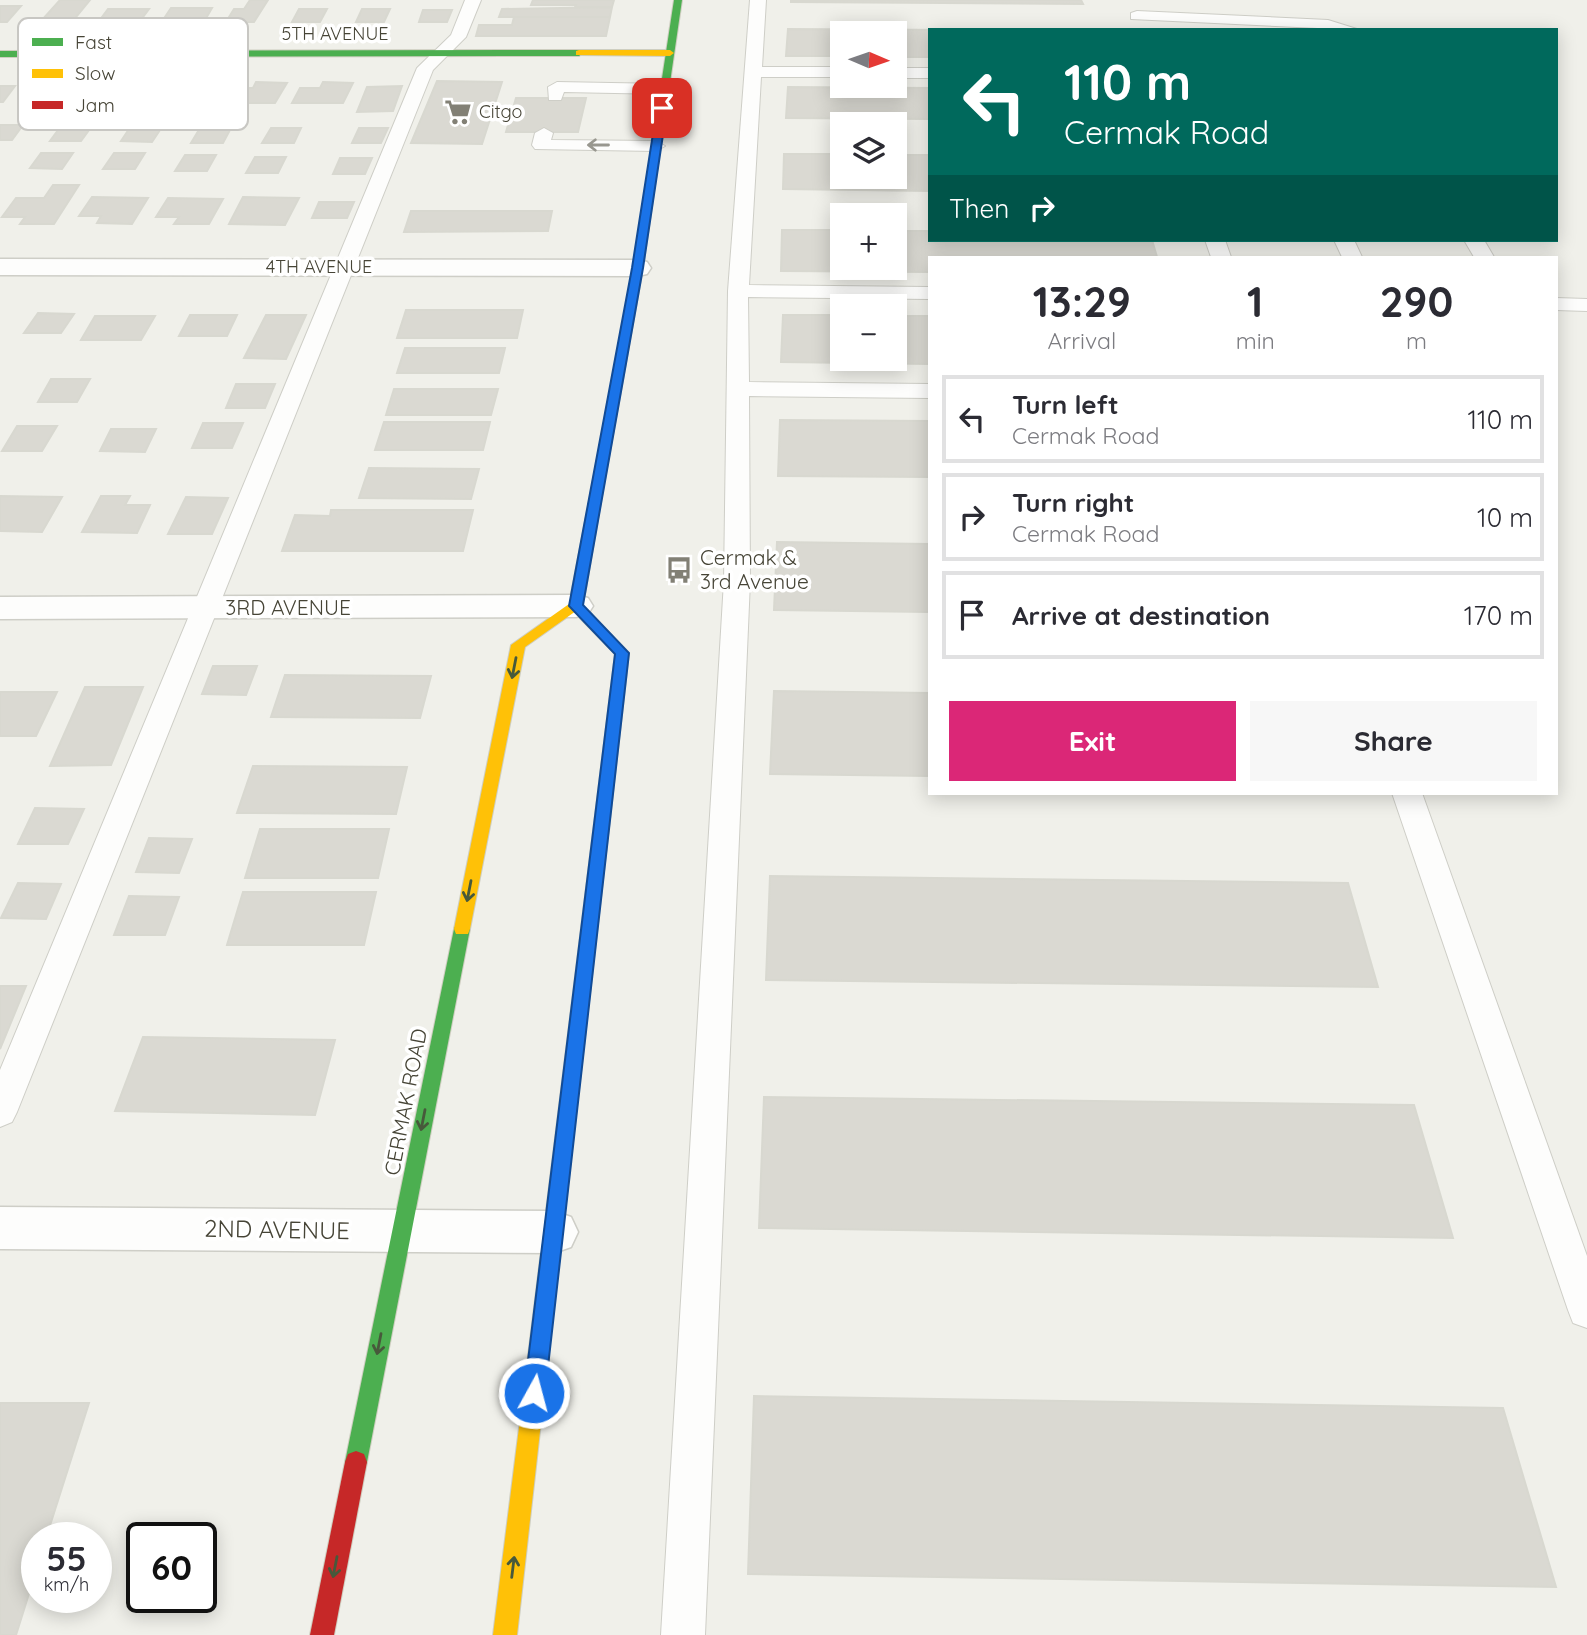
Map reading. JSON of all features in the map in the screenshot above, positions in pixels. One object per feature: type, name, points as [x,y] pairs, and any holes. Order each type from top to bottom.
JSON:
[{"type":"main road","points":[[505,1635],[622,653],[576,606],[638,268],[678,0]]},
{"type":"main road","name":"5TH AVENUE","points":[[248,54],[670,53]]},
{"type":"main road","name":"5TH AVENUE","points":[[0,54],[18,54]]},
{"type":"main road","name":"CERMAK ROAD","points":[[322,1635],[518,645],[576,606]]},
{"type":"street","name":"4TH AVENUE","points":[[0,267],[638,268]]},
{"type":"street","name":"3RD AVENUE","points":[[0,608],[576,606]]},
{"type":"street","name":"2ND AVENUE","points":[[0,1228],[554,1232]]},
{"type":"lane","points":[[0,1112],[425,68],[458,37],[473,0]]},
{"type":"lane","points":[[683,1635],[737,580],[738,291],[758,0]]},
{"type":"lane","points":[[1137,15],[1247,25],[1328,25],[1342,28]]},
{"type":"lane","points":[[566,53],[556,92],[665,89]]},
{"type":"lane","points":[[751,72],[830,72]]},
{"type":"lane","points":[[907,73],[928,73]]},
{"type":"lane","points":[[542,139],[656,146]]},
{"type":"lane","points":[[738,291],[928,293]]},
{"type":"lane","points":[[1558,304],[1587,304]]},
{"type":"lane","points":[[736,389],[928,391]]},
{"type":"lane","points":[[1408,795],[1587,1310]]},
{"type":"building","points":[[60,0],[90,0],[75,18],[44,18]]},
{"type":"building","points":[[250,0],[268,0],[254,22],[248,22],[248,18],[228,18],[234,9],[244,9]]},
{"type":"building","points":[[533,0],[614,0],[612,7],[575,7],[576,5],[531,5]]},
{"type":"building","points":[[1081,0],[1083,4],[791,2]]},
{"type":"building","points":[[0,6],[21,6],[7,22],[0,22]]},
{"type":"building","points":[[612,7],[610,17],[499,17],[502,9]]},
{"type":"building","points":[[171,8],[212,8],[206,18],[164,18]]},
{"type":"building","points":[[108,9],[149,9],[142,18],[101,18]]},
{"type":"building","points":[[299,9],[327,9],[320,22],[292,22]]},
{"type":"building","points":[[362,9],[390,9],[384,22],[356,22]]},
{"type":"building","points":[[423,10],[452,10],[447,22],[419,22]]},
{"type":"building","points":[[514,17],[610,17],[606,36],[476,36],[479,25],[512,25]]},
{"type":"building","points":[[788,29],[830,29],[830,56],[786,56]]},
{"type":"building","points":[[907,30],[928,30],[928,57],[907,57]]},
{"type":"building","name":"Citgo","points":[[437,81],[502,82],[482,144],[411,143]]},
{"type":"building","points":[[256,82],[287,83],[275,103],[248,103],[248,88],[253,88]]},
{"type":"building","points":[[323,82],[353,83],[343,103],[292,103],[300,88],[320,88]]},
{"type":"building","points":[[0,86],[15,86],[3,102],[0,102]]},
{"type":"building","points":[[402,86],[393,111],[357,112],[367,87]]},
{"type":"building","points":[[788,87],[830,87],[830,98],[907,98],[907,88],[928,88],[928,119],[907,119],[907,112],[830,112],[830,118],[786,118]]},
{"type":"building","name":"Citgo","points":[[516,98],[586,98],[578,132],[506,132]]},
{"type":"building","points":[[0,125],[18,125],[19,130],[12,140],[0,140]]},
{"type":"building","points":[[271,128],[301,128],[294,143],[262,143]]},
{"type":"building","points":[[359,128],[388,128],[381,143],[352,143]]},
{"type":"building","points":[[58,130],[89,130],[81,141],[50,141]]},
{"type":"building","points":[[128,130],[160,130],[152,142],[121,141]]},
{"type":"building","points":[[199,130],[230,130],[223,143],[191,143]]},
{"type":"building","points":[[41,153],[73,153],[62,169],[30,168]]},
{"type":"building","points":[[114,153],[145,153],[135,169],[103,169]]},
{"type":"building","points":[[784,154],[830,154],[830,189],[907,189],[907,155],[928,155],[928,191],[783,189]]},
{"type":"building","points":[[185,155],[216,155],[207,171],[175,171]]},
{"type":"building","points":[[255,157],[286,157],[278,173],[246,173]]},
{"type":"building","points":[[340,158],[372,158],[365,174],[333,174]]},
{"type":"building","points":[[53,185],[79,185],[54,224],[20,224],[25,217],[2,217],[16,198],[44,198]]},
{"type":"building","points":[[92,197],[148,198],[132,224],[97,223],[101,216],[79,216]]},
{"type":"building","points":[[243,197],[299,198],[285,225],[229,224]]},
{"type":"building","points":[[168,198],[223,199],[209,224],[174,224],[179,217],[156,217]]},
{"type":"building","points":[[319,202],[354,202],[347,218],[312,218]]},
{"type":"building","points":[[411,211],[552,211],[548,231],[404,232]]},
{"type":"building","points":[[782,230],[830,230],[830,271],[781,271]]},
{"type":"building","points":[[907,231],[928,231],[928,242],[1153,242],[1157,256],[928,256],[928,272],[907,272]]},
{"type":"building","points":[[406,310],[523,310],[517,338],[397,338]]},
{"type":"building","points":[[38,313],[74,314],[61,333],[24,333]]},
{"type":"building","points":[[190,315],[237,315],[227,336],[179,336]]},
{"type":"building","points":[[266,315],[306,315],[286,359],[244,358]]},
{"type":"building","points":[[783,315],[830,315],[830,363],[781,362]]},
{"type":"building","points":[[95,316],[155,316],[141,340],[81,340]]},
{"type":"building","points":[[907,316],[928,316],[928,364],[907,364]]},
{"type":"building","points":[[405,348],[505,348],[499,373],[397,373]]},
{"type":"building","points":[[51,379],[90,379],[77,402],[38,402]]},
{"type":"building","points":[[236,384],[275,384],[265,408],[226,408]]},
{"type":"building","points":[[394,389],[498,389],[491,415],[386,415]]},
{"type":"building","points":[[780,420],[928,421],[928,477],[778,476]]},
{"type":"building","points":[[384,422],[490,422],[483,450],[375,450]]},
{"type":"building","points":[[203,423],[243,423],[232,448],[192,448]]},
{"type":"building","points":[[17,426],[57,426],[42,451],[2,451]]},
{"type":"building","points":[[111,429],[156,429],[145,452],[100,451]]},
{"type":"building","points":[[369,468],[479,469],[471,499],[359,498]]},
{"type":"building","points":[[0,496],[62,497],[42,532],[0,531]]},
{"type":"building","points":[[101,496],[130,496],[125,505],[150,505],[137,533],[82,532]]},
{"type":"building","points":[[186,497],[228,498],[212,534],[168,534]]},
{"type":"building","points":[[331,510],[473,510],[463,551],[282,551],[295,515],[330,516]]},
{"type":"building","points":[[777,542],[928,544],[928,612],[774,610]]},
{"type":"building","points":[[213,666],[257,666],[246,695],[202,694]]},
{"type":"building","points":[[285,675],[431,676],[420,718],[271,717]]},
{"type":"building","points":[[85,687],[143,687],[111,765],[50,766]]},
{"type":"building","points":[[774,691],[928,693],[928,776],[770,774]]},
{"type":"building","points":[[0,692],[57,692],[36,736],[0,736]]},
{"type":"building","points":[[253,766],[407,767],[396,814],[237,813]]},
{"type":"building","points":[[35,808],[84,809],[68,844],[18,844]]},
{"type":"building","points":[[260,829],[389,829],[378,878],[245,878]]},
{"type":"building","points":[[149,838],[192,839],[179,873],[136,872]]},
{"type":"building","points":[[770,876],[1348,883],[1378,987],[766,980]]},
{"type":"building","points":[[18,883],[61,884],[46,919],[1,918]]},
{"type":"building","points":[[243,892],[376,892],[364,945],[227,945]]},
{"type":"building","points":[[129,896],[179,897],[165,935],[114,935]]},
{"type":"building","points":[[0,986],[26,986],[0,1049]]},
{"type":"building","points":[[143,1037],[335,1040],[315,1115],[115,1111]]},
{"type":"building","points":[[764,1097],[1414,1105],[1453,1238],[759,1228]]},
{"type":"building","points":[[754,1396],[1503,1408],[1556,1587],[748,1574]]},
{"type":"building","points":[[0,1403],[89,1403],[51,1522],[21,1522],[23,1613],[16,1635],[0,1635]]},
{"type":"traffic: fast","points":[[596,496],[638,268],[678,0]]},
{"type":"traffic: fast","points":[[248,54],[579,53]]},
{"type":"traffic: fast","points":[[0,54],[18,54]]},
{"type":"traffic: fast","points":[[543,1316],[622,653],[576,606]]},
{"type":"traffic: fast","points":[[356,1462],[462,929]]},
{"type":"traffic: slow","points":[[579,53],[670,53]]},
{"type":"traffic: slow","points":[[462,929],[518,645],[576,606],[596,496]]},
{"type":"traffic: slow","points":[[505,1635],[543,1316]]},
{"type":"traffic: jam","points":[[322,1635],[356,1462]]},
{"type":"place","name":"Citgo","points":[[458,112]]},
{"type":"place","name":"Cermak & 3rd Avenue","points":[[679,570]]},
{"type":"route","points":[[534,1393],[622,653],[576,606],[638,268],[662,108]]}]
